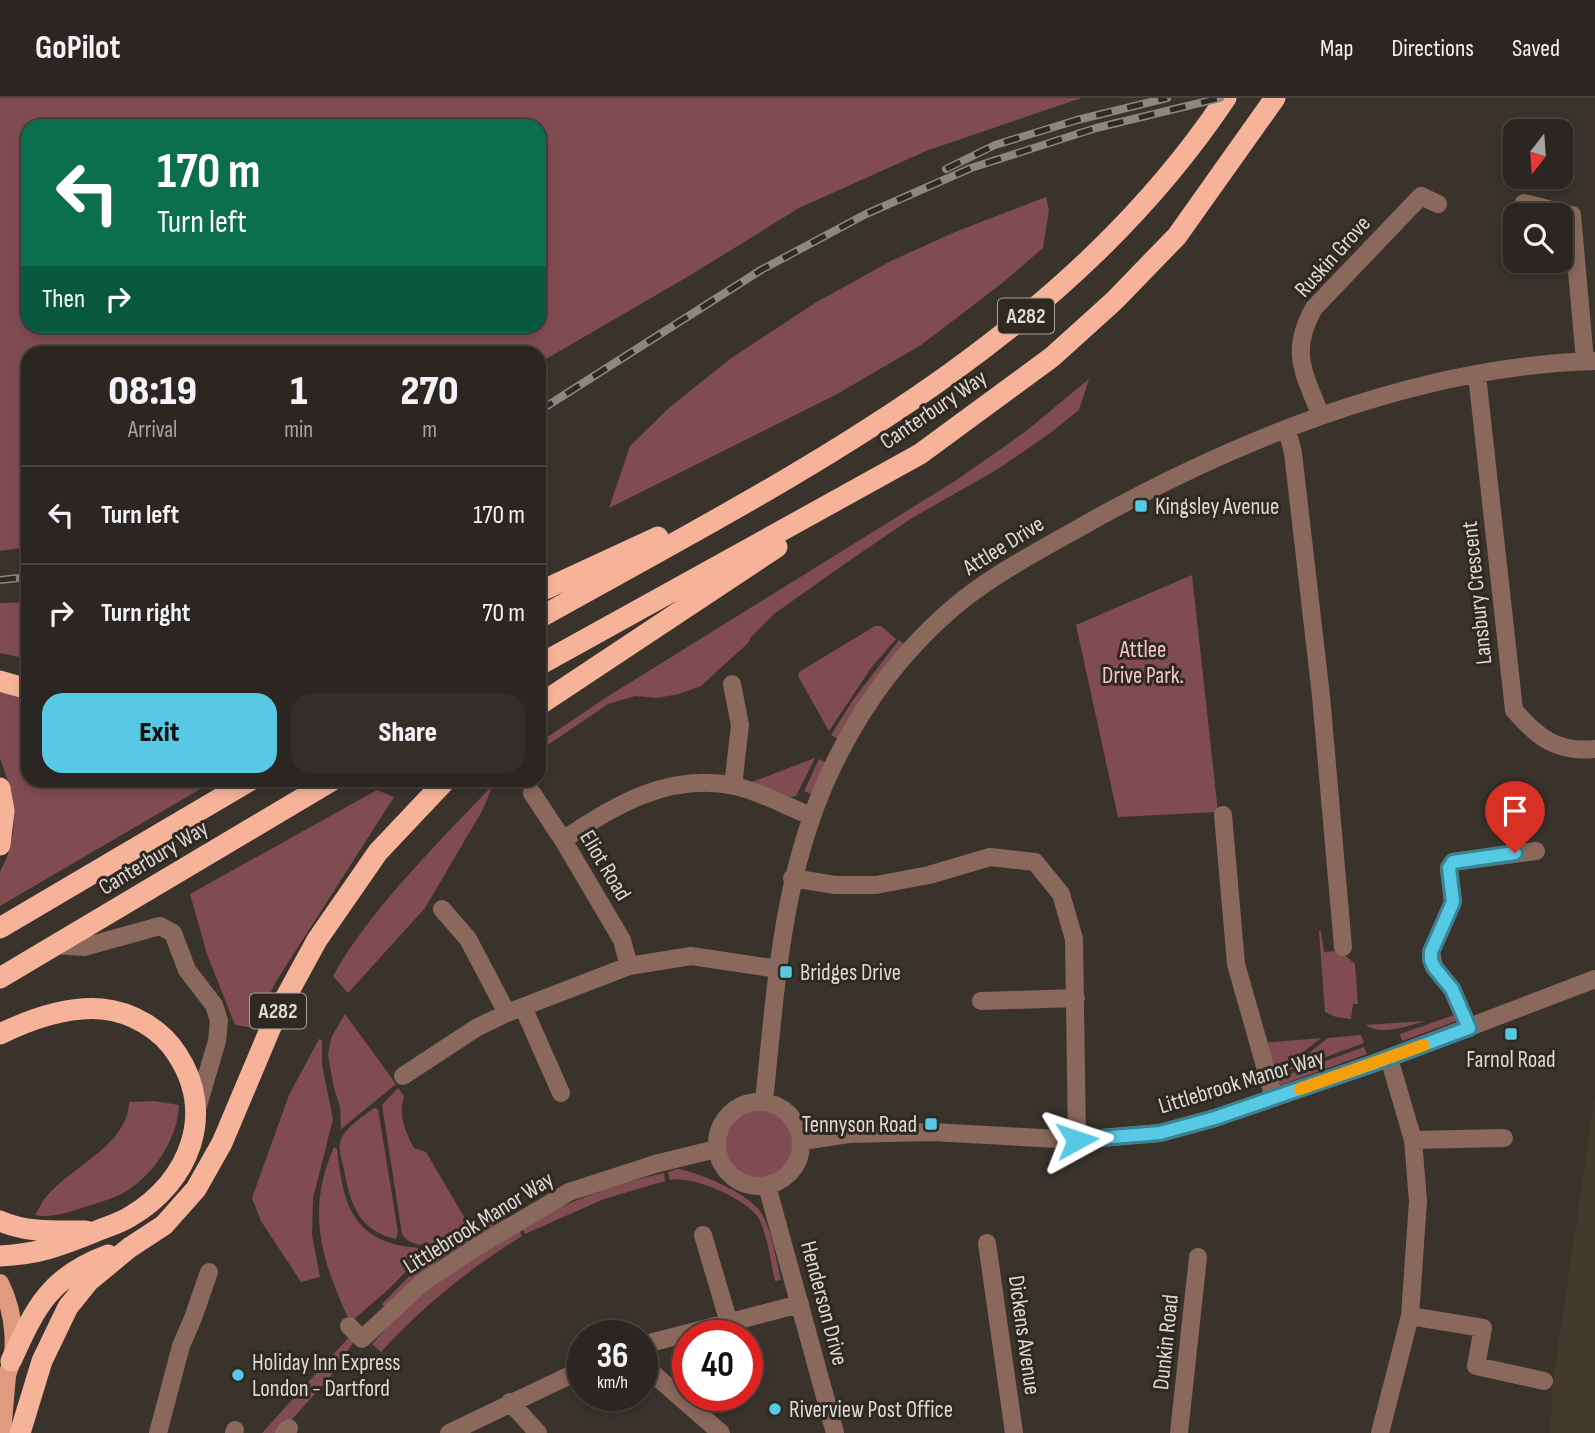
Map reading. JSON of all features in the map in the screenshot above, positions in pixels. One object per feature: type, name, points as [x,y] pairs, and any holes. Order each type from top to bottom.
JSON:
[{"type":"highway","name":"Canterbury Way","points":[[546,614],[816,463],[931,388],[1038,307],[1131,218],[1203,131],[1226,98]]},
{"type":"highway","name":"Canterbury Way","points":[[546,661],[920,454],[1052,357],[1114,301],[1177,236],[1275,98]]},
{"type":"highway","name":"A282","points":[[546,700],[920,454]]},
{"type":"highway","name":"A282","points":[[546,589],[816,463]]},
{"type":"highway","points":[[0,681],[21,687]]},
{"type":"highway","name":"Canterbury Way","points":[[0,928],[239,787]]},
{"type":"highway","name":"Canterbury Way","points":[[0,978],[321,787]]},
{"type":"highway","name":"A282","points":[[20,1433],[42,1361],[63,1314],[86,1284],[129,1248],[164,1225],[195,1189],[222,1143],[265,1036],[317,940],[378,852],[439,787]]},
{"type":"highway","points":[[0,788],[4,811],[0,845]]},
{"type":"highway","points":[[0,1034],[52,1014],[103,1009],[126,1014],[148,1025],[169,1042],[192,1082],[197,1109],[195,1131],[180,1166],[164,1189],[131,1216],[52,1249],[0,1256]]},
{"type":"highway","points":[[0,1221],[47,1231],[95,1231]]},
{"type":"highway","name":"A282","points":[[6,1374],[32,1317],[54,1287],[87,1264],[129,1248]]},
{"type":"main road","points":[[0,1283],[10,1313],[13,1345],[6,1374],[2,1433]]},
{"type":"street","name":"Ruskin Grove","points":[[1321,416],[1299,352],[1307,322],[1314,309],[1421,196],[1438,204]]},
{"type":"street","points":[[1573,223],[1590,361]]},
{"type":"street","name":"Attlee Drive","points":[[764,1101],[778,969],[792,878],[811,816],[841,749],[878,688],[898,662],[949,611],[982,586],[1033,554],[1136,496],[1223,455],[1287,429],[1396,393],[1477,375],[1590,361]]},
{"type":"street","name":"Lansbury Crescent","points":[[1477,375],[1514,710],[1532,733],[1557,746],[1584,751],[1595,750]]},
{"type":"street","points":[[1287,429],[1293,453],[1321,696],[1343,947]]},
{"type":"street","points":[[732,684],[740,726],[733,786]]},
{"type":"street","points":[[563,840],[604,812],[648,793],[681,784],[733,786],[811,816]]},
{"type":"street","name":"Eliot Road","points":[[532,793],[622,940],[629,966]]},
{"type":"street","points":[[1223,815],[1236,964],[1274,1098]]},
{"type":"street","points":[[1469,1028],[1452,989],[1431,960],[1431,952],[1453,902],[1449,868],[1453,862],[1536,851]]},
{"type":"street","points":[[792,878],[835,885],[876,885],[929,875],[990,857],[1035,862],[1061,894],[1074,939],[1077,1140]]},
{"type":"street","points":[[442,909],[468,939],[515,1010],[561,1093]]},
{"type":"street","points":[[55,945],[85,947],[158,927],[173,933],[187,970],[214,1005],[219,1021],[217,1041],[197,1109]]},
{"type":"street","points":[[403,1076],[476,1028],[629,966],[691,956],[778,969]]},
{"type":"street","name":"Littlebrook Manor Way","points":[[802,1141],[849,1134],[932,1132],[1077,1140],[1160,1133],[1274,1098],[1389,1058],[1595,979]]},
{"type":"street","points":[[981,1001],[1076,998]]},
{"type":"street","points":[[1380,1433],[1410,1316],[1418,1201],[1413,1140],[1389,1058]]},
{"type":"street","points":[[764,1101],[778,1105],[790,1114],[802,1141],[801,1153],[789,1174],[779,1181],[753,1186],[740,1182],[729,1174],[720,1163],[716,1149],[723,1120],[734,1108],[748,1102],[764,1101]]},
{"type":"street","points":[[1413,1140],[1504,1138]]},
{"type":"street","name":"Littlebrook Manor Way","points":[[349,1326],[362,1339],[422,1283],[569,1192],[655,1164],[716,1149]]},
{"type":"street","name":"Henderson Drive","points":[[767,1185],[835,1433]]},
{"type":"street","points":[[703,1235],[728,1320]]},
{"type":"street","name":"Dickens Avenue","points":[[987,1243],[1014,1433]]},
{"type":"street","name":"Dunkin Road","points":[[1180,1433],[1198,1257]]},
{"type":"street","points":[[158,1433],[181,1346],[209,1272]]},
{"type":"street","points":[[740,1320],[800,1304]]},
{"type":"street","points":[[1410,1316],[1483,1328],[1476,1366],[1544,1381]]},
{"type":"street","points":[[449,1433],[567,1376]]},
{"type":"street","points":[[658,1378],[721,1433]]},
{"type":"street","points":[[510,1402],[538,1433]]},
{"type":"shaded area","points":[[1595,1095],[1595,1433],[1550,1433],[1553,1381]]},
{"type":"green space","points":[[0,98],[1081,98],[926,151],[799,208],[546,359],[546,346],[21,346],[21,548],[0,551]]},
{"type":"green space","points":[[1046,197],[1049,210],[1043,248],[921,345],[837,394],[609,508],[630,446],[670,407],[730,359],[815,303],[891,261],[955,232]]},
{"type":"green space","points":[[1089,379],[1079,410],[1049,434],[998,469],[912,518],[774,614],[748,643],[701,686],[679,694],[657,698],[635,696],[608,704],[546,746],[546,736],[955,481],[1025,432]]},
{"type":"green space","name":"Attlee Drive Park.","points":[[1192,575],[1218,812],[1118,817],[1076,625]]},
{"type":"green space","points":[[21,602],[21,658],[0,653],[0,603]]},
{"type":"green space","points":[[875,626],[881,626],[896,639],[871,668],[829,731],[798,676],[799,672]]},
{"type":"green space","points":[[899,640],[905,645],[838,739],[831,735],[853,700]]},
{"type":"green space","points":[[0,691],[21,698],[21,787],[204,787],[0,906],[0,872],[13,834],[14,812],[11,790],[0,758]]},
{"type":"green space","points":[[815,758],[796,796],[791,797],[752,782]]},
{"type":"green space","points":[[819,759],[826,763],[811,794],[804,791]]},
{"type":"green space","points":[[492,787],[482,811],[425,908],[348,993],[333,976],[366,925]]},
{"type":"green space","points":[[377,790],[394,797],[275,983],[255,1028],[235,1025],[207,954],[190,894]]},
{"type":"green space","points":[[1319,931],[1324,952],[1340,951],[1355,964],[1358,1004],[1353,1004],[1351,1019],[1325,1012]]},
{"type":"green space","points":[[345,1014],[396,1084],[341,1129],[340,1107],[328,1055],[331,1038]]},
{"type":"green space","points":[[1457,1014],[1459,1020],[1402,1041],[1400,1034]]},
{"type":"green space","points":[[1425,1021],[1387,1030],[1365,1025]]},
{"type":"green space","points":[[1361,1035],[1364,1043],[1285,1072],[1328,1038]]},
{"type":"green space","points":[[1321,1038],[1274,1075],[1261,1043]]},
{"type":"green space","points":[[319,1039],[322,1040],[322,1065],[333,1119],[313,1198],[312,1235],[320,1277],[301,1282],[261,1221],[252,1198],[289,1095]]},
{"type":"green space","points":[[1364,1047],[1367,1054],[1276,1087],[1273,1080]]},
{"type":"green space","points":[[398,1088],[404,1096],[403,1123],[414,1148],[426,1152],[470,1227],[435,1243],[416,1244],[408,1241],[402,1234],[382,1105]]},
{"type":"green space","points":[[153,1101],[179,1105],[178,1117],[163,1153],[138,1183],[117,1196],[70,1212],[35,1215],[45,1198],[58,1185],[97,1154],[119,1131],[129,1102]]},
{"type":"green space","points":[[374,1108],[378,1109],[398,1232],[396,1239],[373,1229],[358,1214],[340,1153],[340,1143],[345,1133]]},
{"type":"green space","points":[[767,1108],[786,1118],[794,1130],[794,1158],[786,1170],[774,1178],[753,1180],[734,1170],[726,1158],[724,1137],[734,1118],[746,1110]]},
{"type":"green space","points":[[334,1147],[337,1149],[344,1193],[355,1218],[364,1228],[375,1237],[390,1243],[427,1249],[391,1287],[353,1320],[348,1318],[338,1296],[320,1234],[321,1192],[325,1170]]},
{"type":"green space","points":[[678,1169],[725,1186],[757,1208],[769,1231],[781,1280],[775,1281],[758,1217],[730,1196],[704,1184],[680,1179],[670,1180],[668,1172]]},
{"type":"green space","points":[[664,1173],[665,1181],[604,1199],[525,1234],[521,1227],[591,1195]]},
{"type":"green space","points":[[507,1211],[506,1218],[439,1260],[385,1307],[382,1304],[431,1254]]},
{"type":"green space","points":[[518,1228],[522,1236],[447,1289],[381,1352],[372,1344],[429,1286]]},
{"type":"green space","points":[[350,1336],[353,1343],[330,1377],[286,1426],[283,1424],[275,1433],[262,1433]]},
{"type":"railway","points":[[946,169],[995,145],[1077,120],[1167,98]]},
{"type":"railway","points":[[546,407],[761,270],[866,214],[971,168],[1096,128],[1220,98]]},
{"type":"railway","points":[[0,580],[21,578]]},
{"type":"slow traffic","points":[[1300,1089],[1424,1045]]},
{"type":"place","name":"Kingsley Avenue","points":[[1141,506]]},
{"type":"place","name":"Bridges Drive","points":[[786,972]]},
{"type":"place","name":"Farnol Road","points":[[1511,1034]]},
{"type":"place","name":"Tennyson Road","points":[[931,1124]]},
{"type":"place","name":"Holiday Inn Express London - Dartford","points":[[238,1375]]},
{"type":"place","name":"Riverview Post Office","points":[[775,1409]]},
{"type":"route","points":[[1077,1140],[1160,1133],[1215,1118],[1469,1028],[1452,989],[1431,960],[1431,952],[1453,902],[1449,868],[1453,862],[1515,853]]}]
